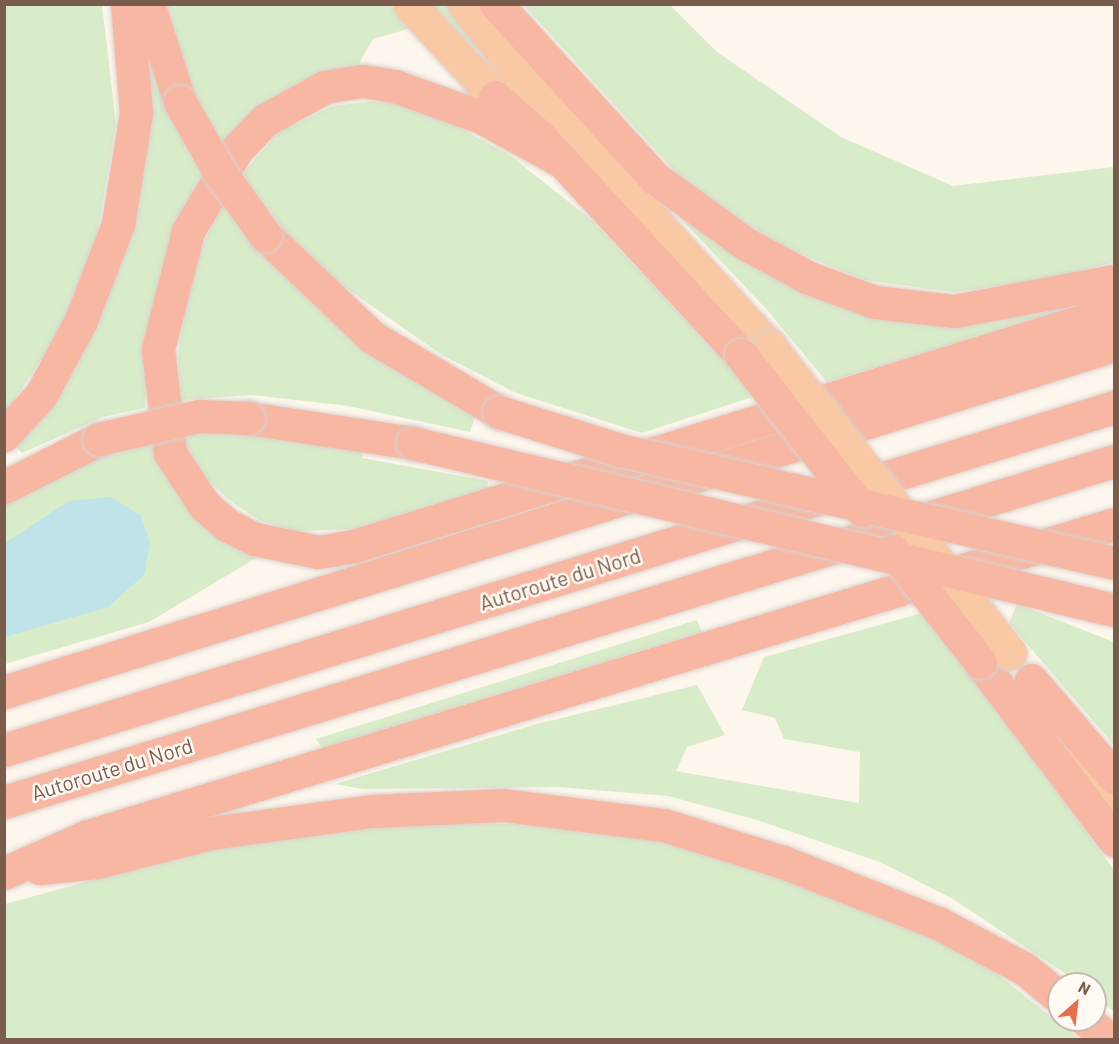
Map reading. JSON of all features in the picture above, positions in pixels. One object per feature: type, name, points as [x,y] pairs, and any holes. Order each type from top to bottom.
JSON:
[{"type":"highway","points":[[4,435],[41,395],[81,320],[118,224],[136,113],[127,4]]},
{"type":"highway","points":[[148,4],[180,102],[219,171],[265,235],[372,337],[499,412],[620,450],[1114,563]]},
{"type":"highway","points":[[409,4],[495,97],[756,351]]},
{"type":"highway","points":[[464,4],[518,73],[756,351],[995,657],[1114,840]]},
{"type":"highway","points":[[496,4],[655,178],[747,244],[809,278],[875,302],[954,311],[1114,281]]},
{"type":"highway","points":[[558,159],[481,117],[395,86],[362,81],[325,87],[265,120],[237,149],[188,231],[158,349],[170,453],[204,506],[255,539],[319,552],[354,546],[1114,311]]},
{"type":"highway","points":[[4,692],[1114,345]]},
{"type":"highway","name":"Autoroute du Nord","points":[[4,750],[1114,407]]},
{"type":"highway","points":[[4,487],[99,439],[199,416],[248,418],[412,443],[1114,610]]},
{"type":"highway","name":"Autoroute du Nord","points":[[4,802],[1114,461]]},
{"type":"highway","points":[[9,872],[88,836],[1106,528]]},
{"type":"highway","points":[[995,657],[1031,680],[1114,777]]},
{"type":"highway","points":[[1031,680],[1114,795]]},
{"type":"highway","points":[[9,872],[97,862],[211,833],[372,811],[503,804],[664,825],[783,862],[938,923],[1024,969],[1047,988]]},
{"type":"green space","points":[[5,5],[102,5],[116,124],[94,253],[62,328],[5,414]]},
{"type":"green space","points":[[160,5],[389,5],[408,29],[373,39],[357,67],[223,146],[194,98]]},
{"type":"green space","points":[[430,5],[450,5],[483,47],[469,51]]},
{"type":"green space","points":[[524,5],[670,5],[717,52],[841,137],[953,186],[1114,167],[1114,262],[1050,279],[953,292],[864,280],[784,247],[691,189]]},
{"type":"green space","points":[[148,53],[204,175],[147,338],[145,408],[103,417],[22,453],[14,445],[80,345]]},
{"type":"green space","points":[[384,100],[448,122],[508,154],[593,221],[756,396],[642,433],[516,393],[442,355],[310,263],[244,179],[245,171],[280,131],[333,106]]},
{"type":"green space","points":[[223,203],[276,269],[347,333],[476,414],[470,432],[348,406],[251,395],[181,400],[178,357],[183,311],[199,252]]},
{"type":"green space","points":[[669,206],[820,292],[1056,308],[1052,315],[827,382],[768,311]]},
{"type":"green space","points":[[263,431],[363,446],[362,458],[488,481],[487,489],[359,529],[296,531],[261,521],[233,503],[203,476],[183,438],[203,432]]},
{"type":"green space","points":[[155,443],[261,555],[149,622],[5,664],[5,503],[100,455]]},
{"type":"green space","points":[[1017,604],[1114,642],[1114,745],[1009,623]]},
{"type":"green space","points":[[926,612],[1114,870],[1114,1012],[1107,1006],[1107,972],[1063,972],[953,899],[880,862],[757,820],[668,796],[557,787],[363,789],[335,784],[537,724],[697,685],[725,735],[687,747],[676,771],[859,803],[860,752],[784,739],[775,718],[742,710],[764,657]]},
{"type":"green space","points":[[697,620],[702,632],[322,748],[316,739]]},
{"type":"green space","points":[[430,823],[524,824],[698,845],[914,924],[992,970],[1047,1014],[1047,1032],[1070,1032],[1079,1039],[5,1040],[5,904],[258,835]]},
{"type":"water","points":[[111,497],[141,516],[150,544],[144,575],[108,607],[5,637],[5,543],[69,501]]}]
